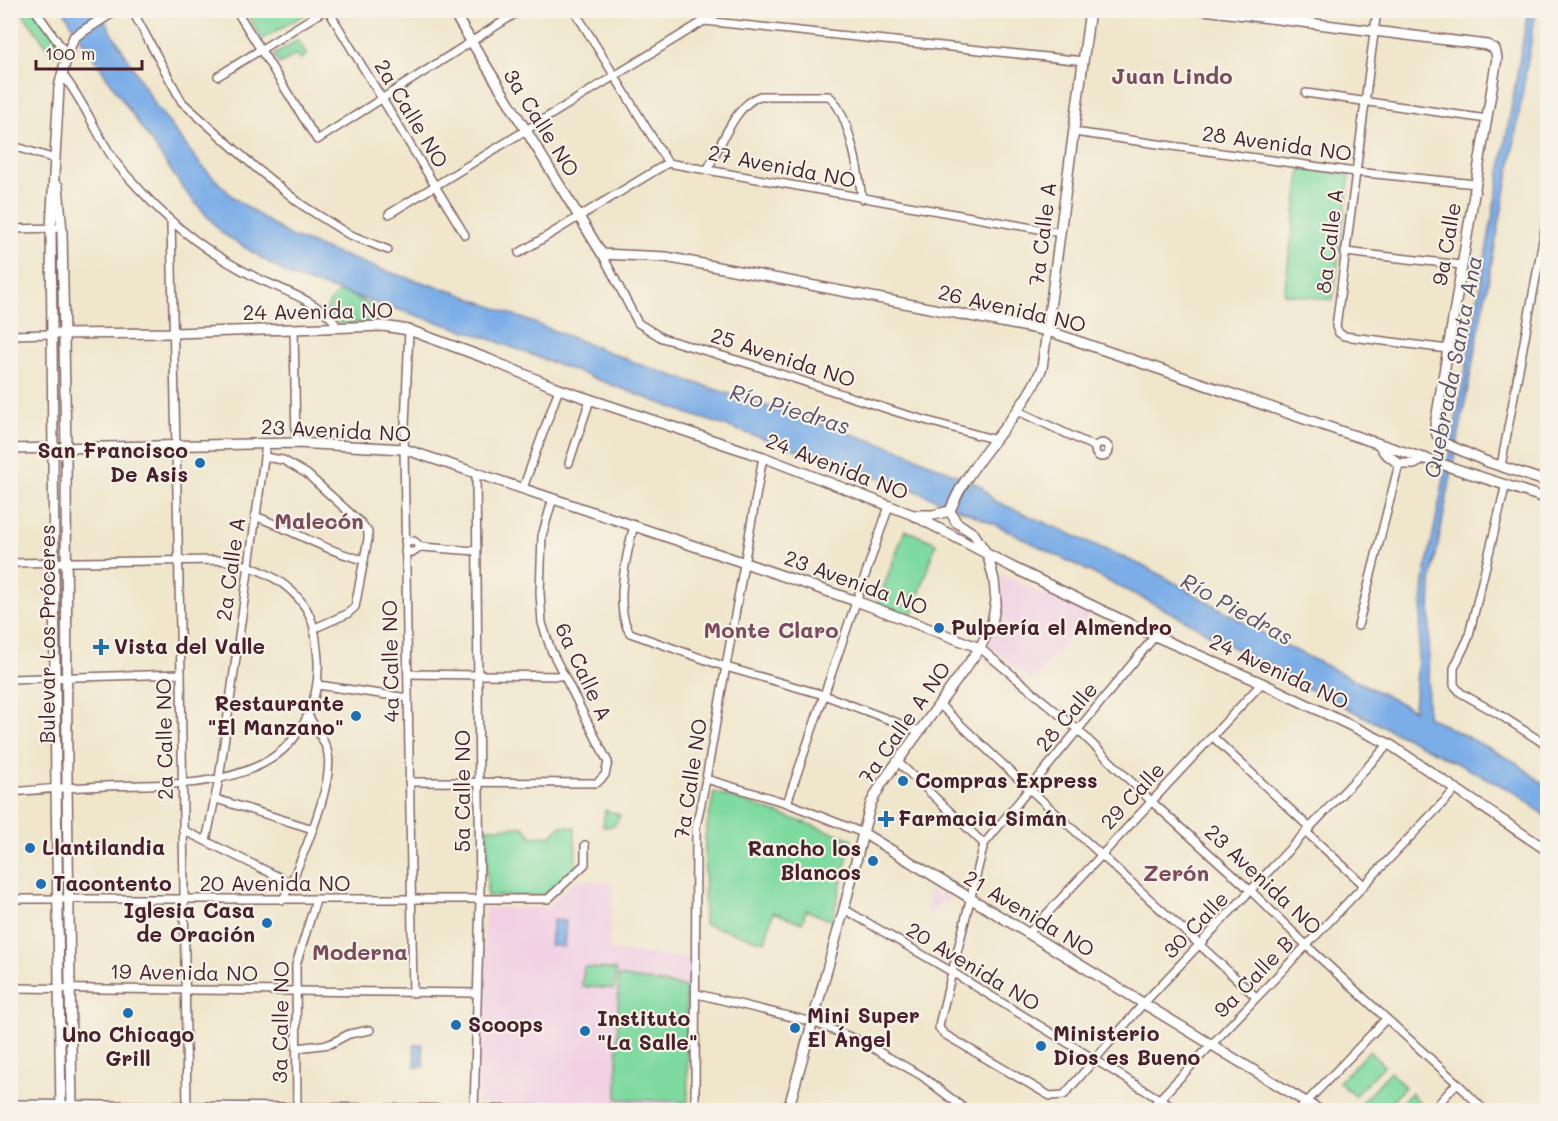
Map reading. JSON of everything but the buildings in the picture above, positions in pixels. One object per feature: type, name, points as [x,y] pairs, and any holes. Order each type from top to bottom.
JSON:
[{"type":"street","points":[[35,10],[67,55]]},
{"type":"street","name":"Bulevar Los Próceres","points":[[61,1108],[51,228],[59,87],[67,55],[74,37],[116,10]]},
{"type":"street","points":[[132,10],[182,102],[256,168],[302,205],[348,234],[388,250]]},
{"type":"street","points":[[236,10],[317,140],[521,10]]},
{"type":"street","points":[[218,76],[327,10]]},
{"type":"street","name":"2a Calle NO","points":[[327,10],[465,235]]},
{"type":"street","name":"3a Calle NO","points":[[452,10],[602,254]]},
{"type":"street","points":[[519,253],[668,163],[574,10]]},
{"type":"street","points":[[697,10],[704,21]]},
{"type":"street","name":"7a Calle A","points":[[951,510],[967,477],[1018,411],[1036,383],[1042,368],[1090,10]]},
{"type":"street","points":[[1204,10],[1374,33]]},
{"type":"street","name":"8a Calle A","points":[[1377,10],[1336,327],[1344,336],[1448,349]]},
{"type":"street","points":[[389,214],[704,21],[1084,61]]},
{"type":"street","name":"9a Calle","points":[[1374,33],[1487,45],[1495,49],[1497,58],[1435,426],[1437,435],[1444,443],[1501,466]]},
{"type":"street","points":[[62,74],[80,97],[117,164],[171,222],[189,237],[233,266],[311,302],[334,320],[337,328]]},
{"type":"street","points":[[1306,93],[1487,119]]},
{"type":"street","points":[[708,170],[746,103],[760,96],[829,96],[836,102],[841,112],[856,161],[862,199]]},
{"type":"street","name":"28 Avenida NO","points":[[1074,132],[1355,172],[1476,184]]},
{"type":"street","points":[[10,145],[55,159]]},
{"type":"street","name":"Bulevar Los Próceres","points":[[55,159],[62,228],[66,448],[67,787],[72,1108]]},
{"type":"street","name":"27 Avenida NO","points":[[668,163],[1061,233]]},
{"type":"street","points":[[1548,213],[1501,466],[1548,482]]},
{"type":"street","name":"2a Calle NO","points":[[171,222],[175,333],[187,1109]]},
{"type":"street","points":[[10,229],[62,228]]},
{"type":"street","points":[[1345,252],[1462,265]]},
{"type":"street","name":"26 Avenida NO","points":[[602,254],[666,257],[1048,331],[1378,444],[1548,499]]},
{"type":"street","name":"25 Avenida NO","points":[[602,254],[638,323],[662,338],[900,413],[996,440]]},
{"type":"street","name":"24 Avenida NO","points":[[51,334],[175,333],[383,326],[409,330],[488,359],[559,389],[763,457],[913,515],[988,556],[1389,744],[1548,851]]},
{"type":"street","points":[[294,329],[296,443]]},
{"type":"street","name":"4a Calle NO","points":[[409,330],[404,449],[413,993]]},
{"type":"street","points":[[10,335],[51,334]]},
{"type":"street","points":[[523,488],[559,389]]},
{"type":"street","points":[[569,463],[590,400]]},
{"type":"street","points":[[1018,411],[1095,447]]},
{"type":"street","name":"23 Avenida NO","points":[[10,448],[296,443],[404,449],[745,563],[980,648],[1078,730],[1151,801],[1251,891],[1484,1110]]},
{"type":"street","name":"2a Calle A","points":[[206,841],[216,800],[266,444]]},
{"type":"street","points":[[1378,444],[1399,464],[1414,464],[1425,458]]},
{"type":"street","points":[[264,457],[283,460],[307,474],[368,532],[356,603],[352,611],[315,628]]},
{"type":"street","name":"7a Calle NO","points":[[695,1110],[696,827],[763,457]]},
{"type":"street","points":[[1358,626],[1399,464]]},
{"type":"street","name":"5a Calle NO","points":[[474,1109],[480,900],[476,472]]},
{"type":"street","points":[[1506,484],[1468,639],[1454,668],[1454,685],[1461,693],[1548,746]]},
{"type":"street","name":"6a Calle A","points":[[480,782],[597,783],[605,775],[608,762],[550,650],[542,623],[542,536],[553,498]]},
{"type":"street","points":[[787,804],[889,506]]},
{"type":"street","points":[[913,515],[933,515],[951,510]]},
{"type":"street","name":"7a Calle A NO","points":[[788,1110],[871,803],[897,761],[980,648],[992,623],[996,601],[988,556],[974,534],[956,522],[951,510]]},
{"type":"street","points":[[255,516],[285,527],[341,554],[364,560]]},
{"type":"street","points":[[634,525],[624,572],[623,597],[624,619],[630,633],[726,667],[824,695],[919,731]]},
{"type":"street","points":[[405,541],[414,541],[422,547],[476,551]]},
{"type":"street","points":[[405,552],[414,552],[422,547]]},
{"type":"street","points":[[10,563],[219,560],[248,565],[290,589],[306,609],[315,628],[319,659],[318,685],[309,717],[284,749],[265,763],[219,779],[182,784],[67,787],[10,792]]},
{"type":"street","name":"28 Calle","points":[[1050,1096],[944,1034],[939,1028],[940,1021],[984,844],[1155,636]]},
{"type":"street","points":[[10,679],[181,674]]},
{"type":"street","points":[[408,674],[564,676]]},
{"type":"street","name":"29 Calle","points":[[1029,933],[1262,683]]},
{"type":"street","points":[[318,685],[408,698]]},
{"type":"street","points":[[939,704],[1028,789],[1102,854],[1256,997]]},
{"type":"street","points":[[283,900],[313,829],[328,776],[327,751],[309,717]]},
{"type":"street","points":[[1212,736],[1364,885]]},
{"type":"street","name":"30 Calle","points":[[1050,1096],[1064,1095],[1143,1005],[1389,744]]},
{"type":"street","points":[[897,761],[984,844]]},
{"type":"street","name":"21 Avenida NO","points":[[706,779],[787,804],[863,833],[1212,1046],[1302,1107],[1319,1110]]},
{"type":"street","points":[[409,782],[480,782]]},
{"type":"street","name":"9a Calle B","points":[[1149,1110],[1457,788]]},
{"type":"street","points":[[216,800],[313,829]]},
{"type":"street","points":[[183,830],[291,883]]},
{"type":"street","name":"20 Avenida NO","points":[[10,899],[548,899],[585,864],[585,845]]},
{"type":"street","name":"3a Calle NO","points":[[297,1110],[296,965],[316,900]]},
{"type":"street","name":"20 Avenida NO","points":[[844,909],[952,972],[1176,1110]]},
{"type":"street","name":"19 Avenida NO","points":[[10,988],[477,993]]},
{"type":"street","points":[[697,994],[813,1022],[860,1041],[922,1076],[966,1110]]},
{"type":"street","points":[[1302,1107],[1386,1019]]},
{"type":"street","points":[[297,1047],[330,1044],[349,1034],[370,1030]]},
{"type":"street","points":[[1433,1110],[1457,1083]]},
{"type":"street","points":[[1537,1110],[1548,1103]]},
{"type":"street","points":[[10,1104],[61,1108],[560,1110]]},
{"type":"shaded area","points":[[1001,575],[1091,614],[1032,682],[988,645],[1000,620]]},
{"type":"shaded area","name":"Instituto \"La Salle\"","points":[[575,879],[613,883],[609,950],[690,958],[688,1110],[478,1103],[485,908],[547,908]]},
{"type":"shaded area","points":[[930,891],[942,897],[944,893],[951,897],[947,903],[942,901],[934,915],[925,911],[930,900],[927,898]]},
{"type":"green space","points":[[21,11],[41,11],[63,41],[53,55]]},
{"type":"green space","points":[[245,11],[311,11],[262,39]]},
{"type":"green space","points":[[298,40],[307,55],[300,59],[297,54],[279,64],[274,55]]},
{"type":"green space","points":[[1301,169],[1350,174],[1333,300],[1284,294]]},
{"type":"green space","points":[[341,291],[380,309],[378,323],[338,323],[325,312],[331,300]]},
{"type":"green space","points":[[905,530],[936,543],[912,617],[877,604]]},
{"type":"green space","points":[[714,792],[852,839],[832,921],[806,910],[802,923],[773,912],[765,942],[704,924],[705,837]]},
{"type":"green space","points":[[605,810],[620,815],[612,826],[603,827]]},
{"type":"green space","points":[[561,826],[575,827],[576,870],[543,896],[487,896],[487,828],[524,827],[532,837],[551,836]]},
{"type":"green space","points":[[584,967],[616,970],[614,989],[582,986]]},
{"type":"green space","points":[[618,976],[686,987],[688,1102],[617,1099]]},
{"type":"green space","points":[[1369,1051],[1384,1066],[1354,1096],[1339,1082]]},
{"type":"green space","points":[[1390,1072],[1405,1087],[1383,1110],[1368,1110],[1361,1103]]},
{"type":"green space","points":[[1411,1093],[1425,1108],[1423,1110],[1394,1110]]},
{"type":"water","points":[[64,11],[99,11],[156,106],[200,164],[234,198],[290,236],[385,271],[455,292],[644,366],[900,450],[981,486],[993,500],[1152,570],[1277,641],[1414,710],[1424,580],[1467,363],[1528,11],[1536,11],[1511,162],[1431,581],[1427,716],[1517,763],[1547,787],[1547,818],[1518,794],[1291,680],[1174,614],[992,523],[897,483],[692,415],[479,335],[290,276],[222,233],[185,191]]},
{"type":"water","points":[[553,920],[566,921],[564,947],[550,945]]},
{"type":"water","points":[[422,1044],[424,1066],[415,1067],[414,1045]]},
{"type":"place","name":"San Francisco De Asis","points":[[200,463]]},
{"type":"place","name":"Pulpería el Almendro","points":[[939,628]]},
{"type":"place","name":"Vista del Valle","points":[[101,647]]},
{"type":"place","name":"Restaurante \"El Manzano\"","points":[[356,716]]},
{"type":"place","name":"Compras Express","points":[[903,781]]},
{"type":"place","name":"Farmacia Simán","points":[[886,819]]},
{"type":"place","name":"Llantilandia","points":[[30,848]]},
{"type":"place","name":"Rancho los Blancos","points":[[873,861]]},
{"type":"place","name":"Tacontento","points":[[41,884]]},
{"type":"place","name":"Iglesia Casa de Oración","points":[[267,923]]},
{"type":"place","name":"Uno Chicago Grill","points":[[128,1013]]},
{"type":"place","name":"Scoops","points":[[456,1025]]},
{"type":"place","name":"Mini Super El Ángel","points":[[795,1028]]},
{"type":"place","name":"Instituto \"La Salle\"","points":[[585,1031]]},
{"type":"place","name":"Ministerio Dios es Bueno","points":[[1041,1046]]},
{"type":"district","name":"Juan Lindo","points":[[1172,76]]},
{"type":"district","name":"Malecón","points":[[319,521]]},
{"type":"district","name":"Monte Claro","points":[[771,630]]},
{"type":"district","name":"Zerón","points":[[1176,873]]},
{"type":"district","name":"Moderna","points":[[360,952]]},
{"type":"water label","name":"Quebrada Santa Ana","points":[[1453,367]]},
{"type":"water label","name":"Río Piedras","points":[[790,409]]},
{"type":"water label","name":"Río Piedras","points":[[1237,609]]}]
